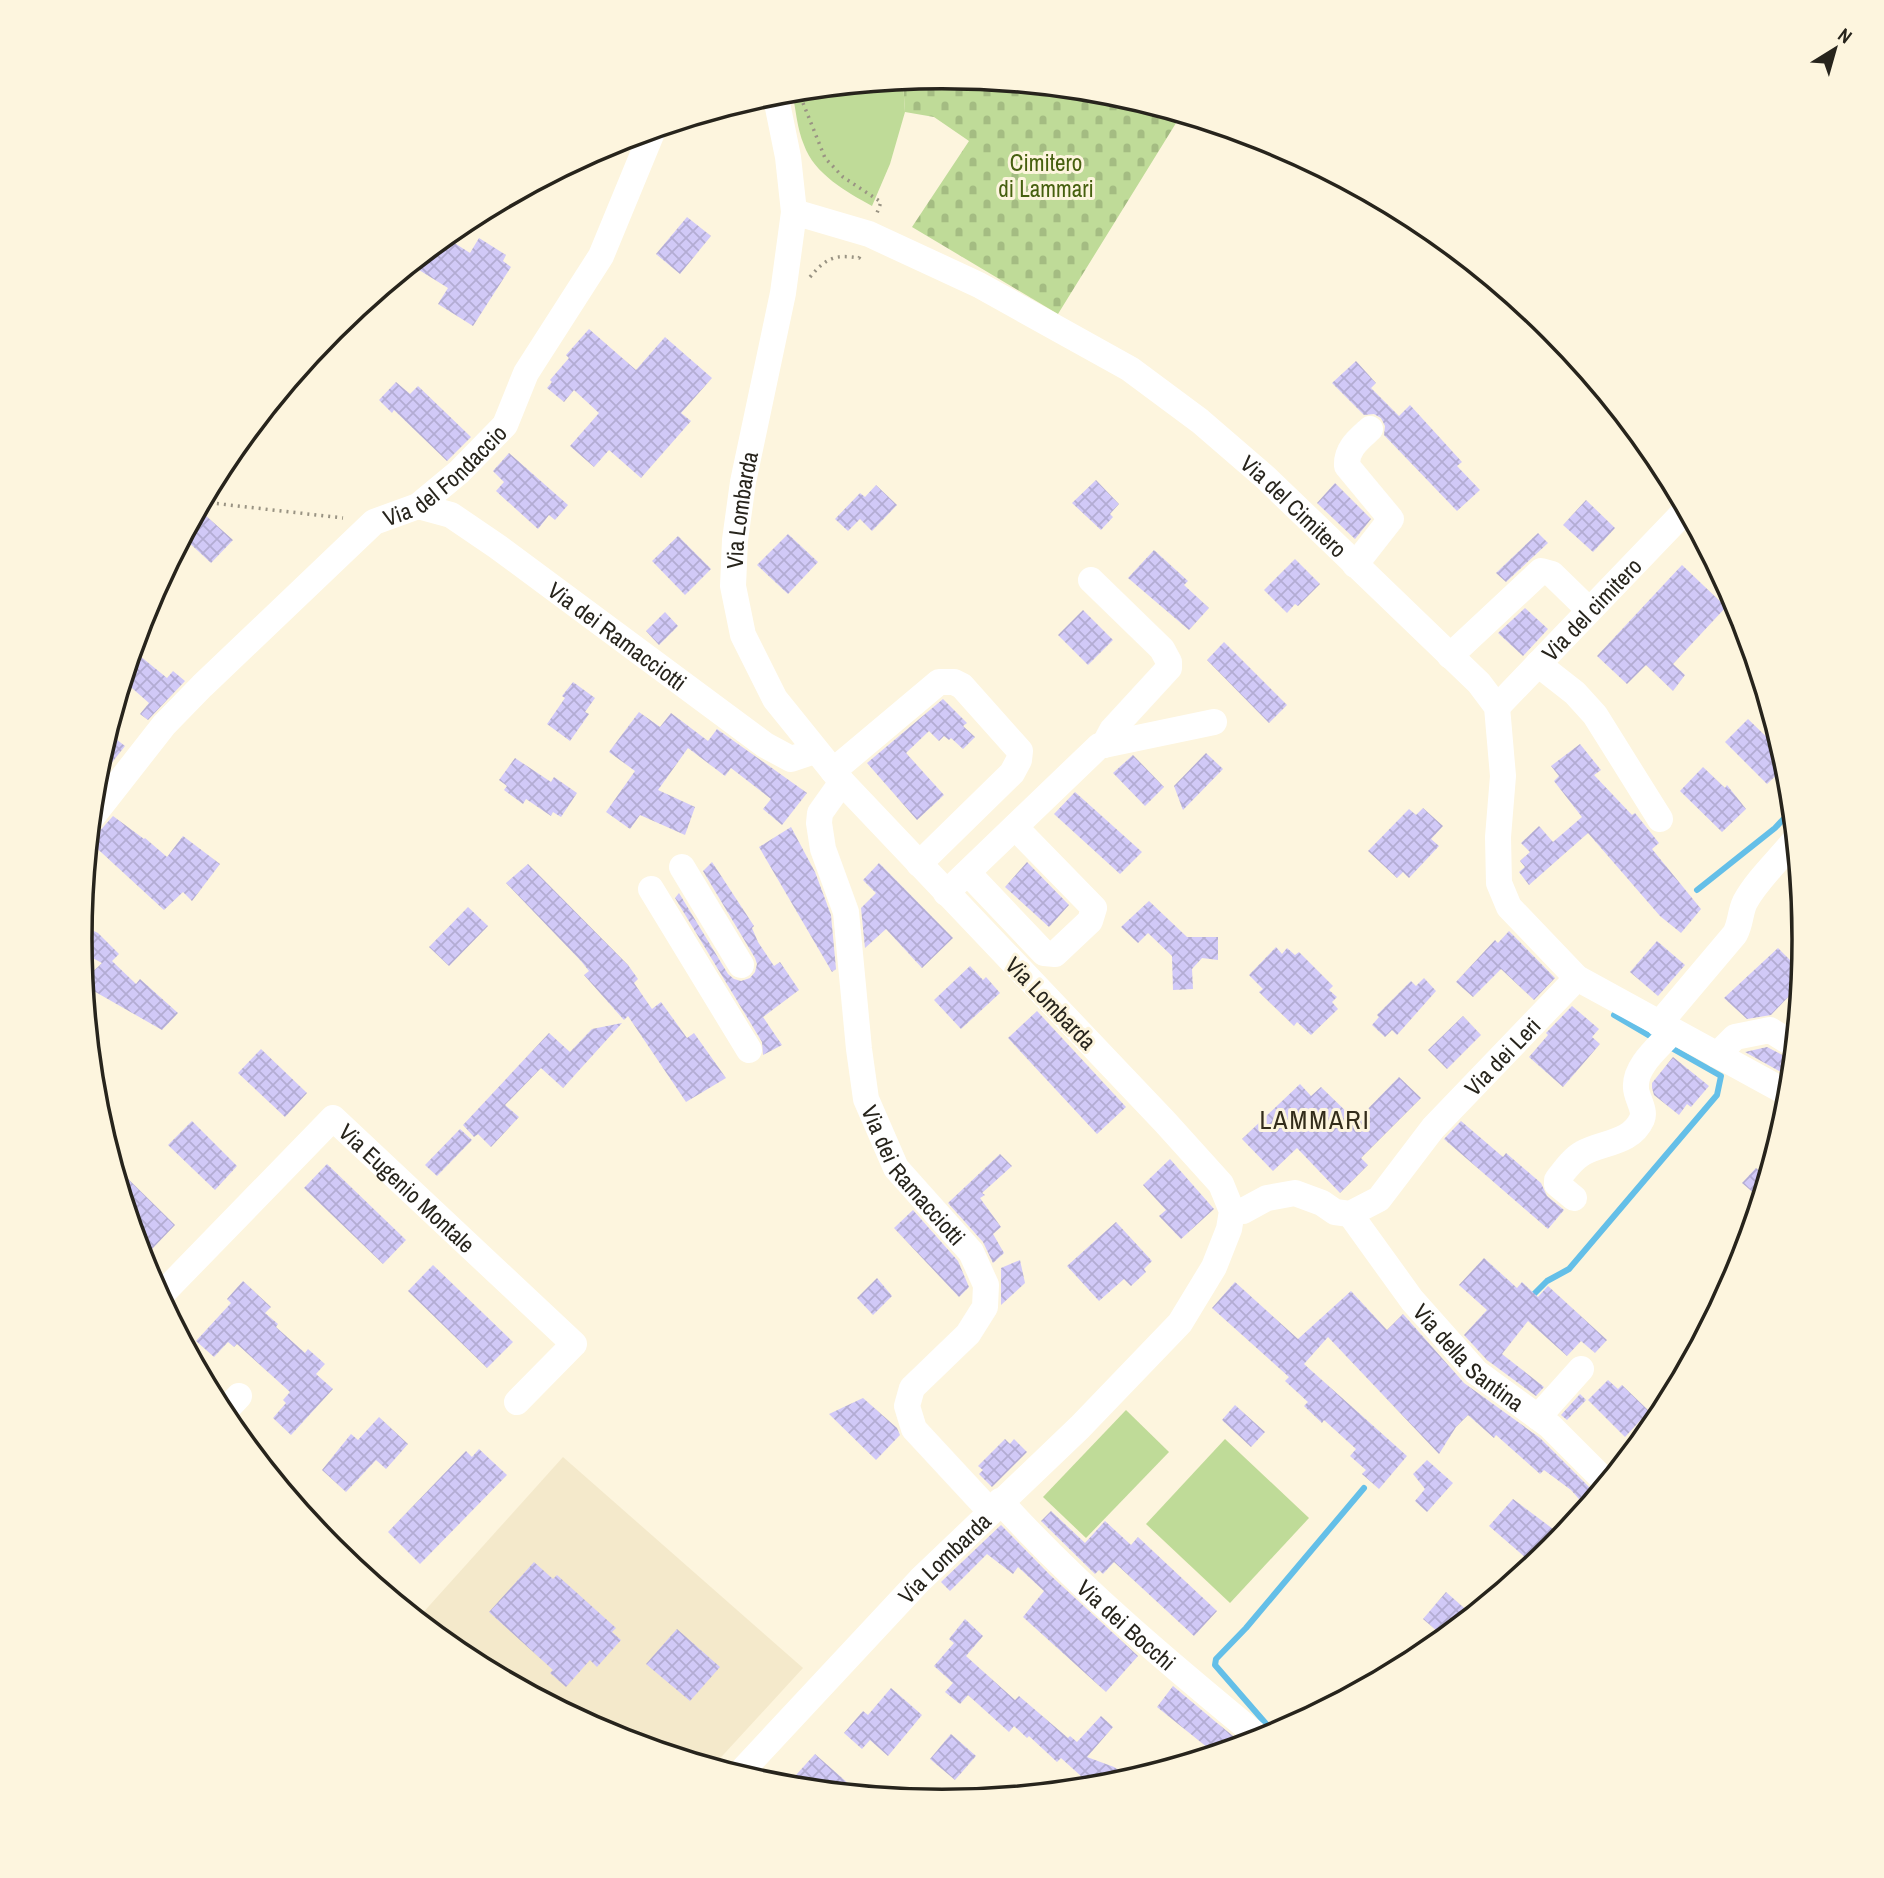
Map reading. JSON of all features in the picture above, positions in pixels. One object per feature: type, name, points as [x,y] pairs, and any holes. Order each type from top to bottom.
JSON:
[{"type":"street","name":"Via Lombarda","points":[[747,1766],[869,1633],[995,1506],[1080,1427],[1181,1323],[1214,1267],[1229,1228],[1242,1214],[1174,1114],[946,894],[815,751],[775,699],[743,635],[733,586],[735,540],[743,482],[783,293],[794,212],[788,157],[778,106]]},
{"type":"street","name":"Via del Fondaccio","points":[[104,801],[164,725],[374,522],[418,506],[459,472],[505,425],[527,373],[601,256],[648,142]]},
{"type":"street","name":"Via del Cimitero","points":[[794,212],[869,234],[979,285],[1130,369],[1200,421],[1266,478],[1479,682],[1497,707]]},
{"type":"street","points":[[1355,565],[1391,519],[1347,466],[1346,457],[1354,443],[1370,429]]},
{"type":"street","name":"Via dei Ramacciotti","points":[[418,506],[451,515],[498,547],[765,745],[791,759],[815,751]]},
{"type":"street","name":"Via del cimitero","points":[[1497,707],[1679,517]]},
{"type":"street","points":[[1450,656],[1541,570],[1552,574],[1581,619]]},
{"type":"street","points":[[1091,580],[1163,649],[1169,662],[1169,668],[1112,730],[1104,745]]},
{"type":"street","points":[[1538,664],[1575,692],[1595,715],[1660,818]]},
{"type":"street","name":"Via dei Ramacciotti","points":[[919,864],[1012,774],[1019,760],[1020,751],[962,686],[954,682],[939,682],[838,777],[820,813],[819,823],[823,849],[846,912],[866,1099],[896,1168],[971,1252],[986,1285],[985,1307],[968,1334],[912,1388],[907,1406],[914,1429],[995,1506]]},
{"type":"street","points":[[1497,707],[1503,776],[1498,837],[1499,883],[1509,907],[1577,978],[1778,1088]]},
{"type":"street","points":[[946,894],[1099,746],[1214,722]]},
{"type":"street","points":[[968,873],[1044,953],[1055,954],[1090,921],[1094,908],[1016,827]]},
{"type":"street","points":[[1574,1198],[1557,1184],[1557,1180],[1576,1157],[1628,1136],[1642,1120],[1643,1113],[1635,1087],[1639,1069],[1666,1027],[1735,933],[1741,923],[1743,906],[1750,893],[1786,850]]},
{"type":"street","points":[[682,867],[741,965]]},
{"type":"street","points":[[651,889],[749,1050]]},
{"type":"street","name":"Via dei Leri","points":[[1350,1214],[1378,1199],[1433,1128],[1577,978]]},
{"type":"street","points":[[1717,1055],[1735,1037],[1770,1030],[1785,1039]]},
{"type":"street","name":"Via Eugenio Montale","points":[[168,1288],[333,1118],[573,1344],[517,1402]]},
{"type":"street","points":[[1242,1214],[1267,1198],[1295,1193],[1322,1203],[1335,1212],[1350,1214]]},
{"type":"street","name":"Via della Santina","points":[[1350,1214],[1412,1300],[1476,1371],[1550,1426],[1600,1476]]},
{"type":"street","points":[[1538,1418],[1581,1369]]},
{"type":"street","name":"Via dei Bocchi","points":[[995,1506],[1177,1669],[1251,1730]]},
{"type":"path","points":[[802,102],[825,158],[843,177],[881,202],[859,258],[835,257],[820,266],[809,278]]},
{"type":"path","points":[[213,503],[374,522]]},
{"type":"shaded area","points":[[563,1457],[803,1668],[719,1759],[669,1744],[566,1701],[470,1646],[424,1612]]},
{"type":"green space","name":"Cimitero di Lammari","points":[[904,90],[998,91],[1108,106],[1176,122],[1058,314],[912,227],[969,141],[934,117],[905,112]]},
{"type":"green space","points":[[904,90],[905,112],[890,164],[872,206],[832,181],[815,165],[798,126],[794,103]]},
{"type":"green space","points":[[1126,1410],[1169,1452],[1086,1538],[1043,1497]]},
{"type":"green space","points":[[1225,1439],[1309,1518],[1230,1603],[1146,1524]]},
{"type":"building","points":[[687,217],[711,236],[680,274],[656,254]]},
{"type":"building","points":[[479,238],[506,255],[503,261],[511,267],[473,326],[438,304],[448,288],[419,270],[455,243],[470,253]]},
{"type":"building","points":[[589,329],[636,370],[665,337],[712,378],[681,413],[691,421],[641,478],[609,450],[594,467],[570,446],[599,413],[574,390],[564,402],[547,388],[552,382],[550,380],[569,358],[566,355]]},
{"type":"building","points":[[1356,361],[1376,383],[1371,388],[1399,416],[1410,405],[1462,462],[1457,466],[1480,490],[1457,511],[1384,435],[1385,426],[1381,418],[1374,414],[1364,415],[1332,383]]},
{"type":"building","points":[[396,382],[410,394],[418,386],[471,437],[447,461],[394,410],[392,413],[379,400]]},
{"type":"building","points":[[509,453],[568,505],[555,520],[549,515],[538,529],[496,491],[504,482],[493,471]]},
{"type":"building","points":[[1096,480],[1119,504],[1110,514],[1113,517],[1101,530],[1072,503]]},
{"type":"building","points":[[1335,483],[1371,519],[1355,539],[1317,503]]},
{"type":"building","points":[[876,485],[897,505],[872,531],[860,519],[848,531],[835,519],[860,493],[865,497]]},
{"type":"building","points":[[1586,500],[1615,528],[1593,552],[1563,525]]},
{"type":"building","points":[[205,515],[233,540],[211,563],[190,544]]},
{"type":"building","points":[[1538,533],[1548,543],[1506,582],[1496,573]]},
{"type":"building","points":[[788,534],[818,562],[788,594],[757,565]]},
{"type":"building","points":[[678,536],[711,569],[685,595],[652,561]]},
{"type":"building","points":[[1154,550],[1188,581],[1184,585],[1209,608],[1189,630],[1128,578]]},
{"type":"building","points":[[1295,559],[1320,584],[1287,613],[1264,590]]},
{"type":"building","points":[[1682,565],[1725,609],[1673,664],[1685,675],[1673,691],[1646,665],[1627,684],[1597,656]]},
{"type":"building","points":[[1525,608],[1548,629],[1523,656],[1498,633]]},
{"type":"building","points":[[1083,610],[1113,640],[1088,665],[1058,635]]},
{"type":"building","points":[[665,612],[678,626],[659,645],[646,631]]},
{"type":"building","points":[[1224,642],[1287,705],[1269,723],[1207,660]]},
{"type":"building","points":[[141,657],[167,678],[173,671],[185,681],[148,720],[140,714],[149,703],[131,687]]},
{"type":"building","points":[[573,682],[595,698],[585,712],[589,714],[570,741],[547,724]]},
{"type":"building","points":[[943,699],[967,723],[963,726],[975,737],[963,749],[951,738],[949,740],[944,736],[939,741],[929,731],[906,753],[944,795],[917,820],[867,763]]},
{"type":"building","points":[[639,712],[660,727],[671,713],[708,741],[717,729],[807,793],[782,825],[763,809],[771,799],[731,768],[725,776],[688,748],[658,790],[695,807],[685,835],[640,815],[630,829],[606,812],[635,771],[609,752]]},
{"type":"building","points":[[1748,719],[1767,738],[1775,776],[1767,784],[1725,742]]},
{"type":"building","points":[[116,739],[125,746],[111,764]]},
{"type":"building","points":[[1580,744],[1601,770],[1594,775],[1632,815],[1635,813],[1659,843],[1652,849],[1701,909],[1681,933],[1660,916],[1588,833],[1529,885],[1519,872],[1525,867],[1520,861],[1530,852],[1521,843],[1539,826],[1553,842],[1582,817],[1554,781],[1559,776],[1551,766]]},
{"type":"building","points":[[1206,753],[1223,769],[1183,810],[1174,786]]},
{"type":"building","points":[[1133,755],[1164,787],[1145,806],[1113,773]]},
{"type":"building","points":[[515,758],[551,782],[554,777],[577,793],[561,817],[553,812],[551,816],[526,799],[523,804],[504,790],[507,786],[499,780]]},
{"type":"building","points":[[1703,767],[1725,788],[1727,785],[1746,809],[1722,832],[1680,791]]},
{"type":"building","points":[[1075,792],[1142,852],[1120,874],[1054,814]]},
{"type":"building","points":[[1423,808],[1443,826],[1431,839],[1439,846],[1409,878],[1403,872],[1397,878],[1368,851],[1409,809],[1416,815]]},
{"type":"building","points":[[113,816],[167,857],[183,836],[220,864],[192,901],[183,892],[164,910],[98,849],[100,831]]},
{"type":"building","points":[[791,827],[815,872],[831,915],[836,969],[832,972],[759,847]]},
{"type":"building","points":[[712,862],[754,926],[752,928],[758,942],[774,966],[780,962],[799,990],[763,1017],[782,1045],[763,1055],[762,1042],[675,898],[679,893],[728,974],[741,981],[750,978],[757,964],[755,958],[703,871]]},
{"type":"building","points":[[1027,862],[1069,905],[1049,927],[1005,887]]},
{"type":"building","points":[[879,863],[953,938],[922,968],[886,929],[865,948],[861,908],[876,893],[863,880]]},
{"type":"building","points":[[528,864],[628,965],[638,979],[634,983],[652,1009],[661,1002],[687,1038],[694,1033],[726,1078],[686,1102],[628,1016],[624,1020],[584,975],[589,971],[581,961],[506,883]]},
{"type":"building","points":[[1149,901],[1187,937],[1218,937],[1218,960],[1202,958],[1192,969],[1193,989],[1173,990],[1172,956],[1148,933],[1138,943],[1121,927]]},
{"type":"building","points":[[468,907],[488,926],[449,966],[429,947]]},
{"type":"building","points":[[92,930],[119,954],[112,961],[136,984],[140,979],[178,1013],[162,1030],[94,991],[93,971],[102,963],[93,958]]},
{"type":"building","points":[[1509,931],[1555,978],[1534,1000],[1501,969],[1473,997],[1456,982],[1495,940],[1498,943]]},
{"type":"building","points":[[1657,941],[1685,965],[1658,996],[1630,972]]},
{"type":"building","points":[[1276,947],[1282,954],[1287,948],[1295,955],[1299,952],[1333,986],[1329,990],[1337,997],[1332,1002],[1338,1009],[1311,1035],[1297,1022],[1294,1026],[1259,992],[1263,989],[1249,975]]},
{"type":"building","points":[[1778,948],[1791,961],[1790,995],[1771,1015],[1747,1019],[1724,998]]},
{"type":"building","points":[[970,966],[983,980],[986,977],[1000,993],[961,1029],[934,1000]]},
{"type":"building","points":[[1424,978],[1436,991],[1397,1035],[1392,1030],[1385,1037],[1372,1025],[1379,1017],[1377,1015],[1411,981],[1416,986]]},
{"type":"building","points":[[1572,1006],[1599,1029],[1592,1037],[1600,1044],[1563,1087],[1529,1057],[1548,1035],[1546,1033]]},
{"type":"building","points":[[1037,1011],[1126,1107],[1097,1134],[1008,1038]]},
{"type":"building","points":[[1463,1016],[1481,1035],[1447,1069],[1428,1050]]},
{"type":"building","points":[[622,1023],[563,1088],[541,1068],[505,1105],[519,1117],[491,1147],[478,1134],[474,1137],[463,1125],[549,1033],[570,1052],[592,1029]]},
{"type":"building","points":[[1767,1047],[1783,1055],[1780,1072],[1745,1052]]},
{"type":"building","points":[[261,1049],[307,1093],[285,1117],[238,1073]]},
{"type":"building","points":[[1673,1057],[1709,1086],[1691,1107],[1687,1104],[1679,1115],[1654,1095],[1652,1088],[1652,1083]]},
{"type":"building","points":[[1399,1077],[1421,1098],[1361,1158],[1368,1165],[1340,1193],[1297,1148],[1273,1171],[1242,1139],[1300,1084],[1311,1096],[1321,1087],[1356,1121]]},
{"type":"building","points":[[192,1121],[237,1166],[215,1190],[168,1145]]},
{"type":"building","points":[[1461,1121],[1503,1157],[1506,1153],[1541,1183],[1547,1196],[1564,1210],[1548,1229],[1444,1139]]},
{"type":"building","points":[[460,1129],[472,1140],[437,1176],[425,1165]]},
{"type":"building","points":[[1000,1154],[1012,1166],[982,1193],[985,1195],[980,1198],[1001,1227],[993,1234],[1004,1253],[993,1263],[983,1242],[948,1203]]},
{"type":"building","points":[[1170,1159],[1214,1209],[1181,1239],[1159,1216],[1166,1210],[1143,1185]]},
{"type":"building","points":[[327,1164],[406,1240],[383,1264],[304,1188]]},
{"type":"building","points":[[1756,1168],[1759,1171],[1753,1192],[1742,1183]]},
{"type":"building","points":[[127,1177],[175,1225],[152,1249],[137,1212]]},
{"type":"building","points":[[913,1210],[958,1261],[969,1287],[959,1297],[894,1228]]},
{"type":"building","points":[[1116,1222],[1152,1261],[1144,1269],[1146,1272],[1131,1286],[1124,1279],[1099,1301],[1067,1266]]},
{"type":"building","points":[[1484,1258],[1517,1288],[1522,1282],[1538,1297],[1548,1286],[1607,1340],[1595,1353],[1581,1341],[1567,1356],[1528,1321],[1502,1354],[1544,1387],[1536,1396],[1487,1360],[1464,1335],[1487,1310],[1459,1285]]},
{"type":"building","points":[[1020,1260],[1025,1283],[1001,1305],[1001,1268]]},
{"type":"building","points":[[433,1265],[513,1342],[487,1368],[408,1291]]},
{"type":"building","points":[[877,1278],[892,1296],[873,1315],[857,1298]]},
{"type":"building","points":[[243,1281],[271,1307],[265,1313],[278,1324],[276,1327],[305,1353],[308,1349],[325,1364],[316,1374],[333,1389],[291,1435],[273,1418],[286,1403],[283,1400],[290,1392],[237,1344],[234,1347],[228,1342],[214,1357],[196,1341],[231,1303],[227,1299]]},
{"type":"building","points":[[1235,1282],[1298,1339],[1351,1291],[1387,1330],[1403,1314],[1464,1383],[1540,1438],[1590,1488],[1580,1500],[1544,1470],[1540,1474],[1496,1435],[1494,1438],[1468,1415],[1456,1427],[1439,1454],[1328,1337],[1304,1364],[1407,1456],[1379,1489],[1362,1474],[1366,1470],[1350,1456],[1356,1449],[1304,1406],[1308,1402],[1285,1381],[1289,1377],[1212,1308]]},
{"type":"building","points":[[1608,1380],[1618,1389],[1622,1385],[1649,1411],[1625,1437],[1588,1400]]},
{"type":"building","points":[[1580,1394],[1586,1400],[1567,1420],[1561,1415]]},
{"type":"building","points":[[863,1398],[897,1428],[900,1435],[876,1460],[829,1414]]},
{"type":"building","points":[[1235,1405],[1265,1432],[1251,1447],[1222,1420]]},
{"type":"building","points":[[379,1417],[408,1444],[386,1469],[376,1460],[346,1492],[322,1470],[351,1434],[358,1440]]},
{"type":"building","points":[[1005,1439],[1010,1444],[1014,1439],[1027,1452],[992,1487],[979,1474],[983,1470],[978,1466]]},
{"type":"building","points":[[479,1449],[507,1475],[420,1564],[388,1532],[466,1451],[472,1457]]},
{"type":"building","points":[[1427,1460],[1453,1483],[1427,1512],[1415,1501],[1425,1489],[1413,1474]]},
{"type":"building","points":[[1513,1499],[1553,1529],[1525,1557],[1489,1526]]},
{"type":"building","points":[[1051,1511],[1085,1543],[1105,1521],[1131,1545],[1138,1537],[1217,1611],[1194,1636],[1114,1562],[1103,1574],[1099,1570],[1095,1574],[1041,1521]]},
{"type":"building","points":[[1001,1525],[1050,1575],[1138,1656],[1106,1692],[1023,1617],[1044,1591],[1018,1567],[1013,1574],[987,1554],[950,1591],[941,1582]]},
{"type":"building","points":[[534,1562],[553,1579],[557,1575],[616,1628],[612,1632],[621,1640],[597,1667],[590,1660],[566,1687],[550,1673],[553,1670],[489,1612]]},
{"type":"building","points":[[1446,1592],[1465,1608],[1436,1630],[1423,1619]]},
{"type":"building","points":[[965,1619],[983,1636],[966,1656],[1015,1700],[1019,1696],[1068,1738],[1070,1736],[1077,1742],[1101,1716],[1113,1727],[1087,1757],[1118,1770],[1081,1776],[1061,1758],[1057,1762],[1014,1726],[1009,1732],[968,1695],[960,1704],[945,1692],[953,1683],[934,1666],[954,1643],[949,1639]]},
{"type":"building","points":[[677,1629],[720,1667],[690,1701],[646,1664]]},
{"type":"building","points":[[1173,1686],[1234,1737],[1206,1747],[1157,1707]]},
{"type":"building","points":[[891,1688],[922,1715],[888,1756],[870,1740],[862,1749],[844,1733],[863,1711],[868,1715]]},
{"type":"building","points":[[951,1734],[976,1756],[955,1780],[930,1759]]},
{"type":"building","points":[[815,1754],[847,1783],[831,1781],[796,1775]]},
{"type":"waterway","points":[[1697,890],[1783,820]]},
{"type":"waterway","points":[[1614,1015],[1655,1039]]},
{"type":"waterway","points":[[1529,1299],[1547,1281],[1569,1269],[1717,1095],[1721,1076],[1668,1046]]},
{"type":"waterway","points":[[1266,1724],[1215,1665],[1216,1659],[1246,1628],[1364,1488]]},
{"type":"district","name":"LAMMARI","points":[[1315,1119]]}]
